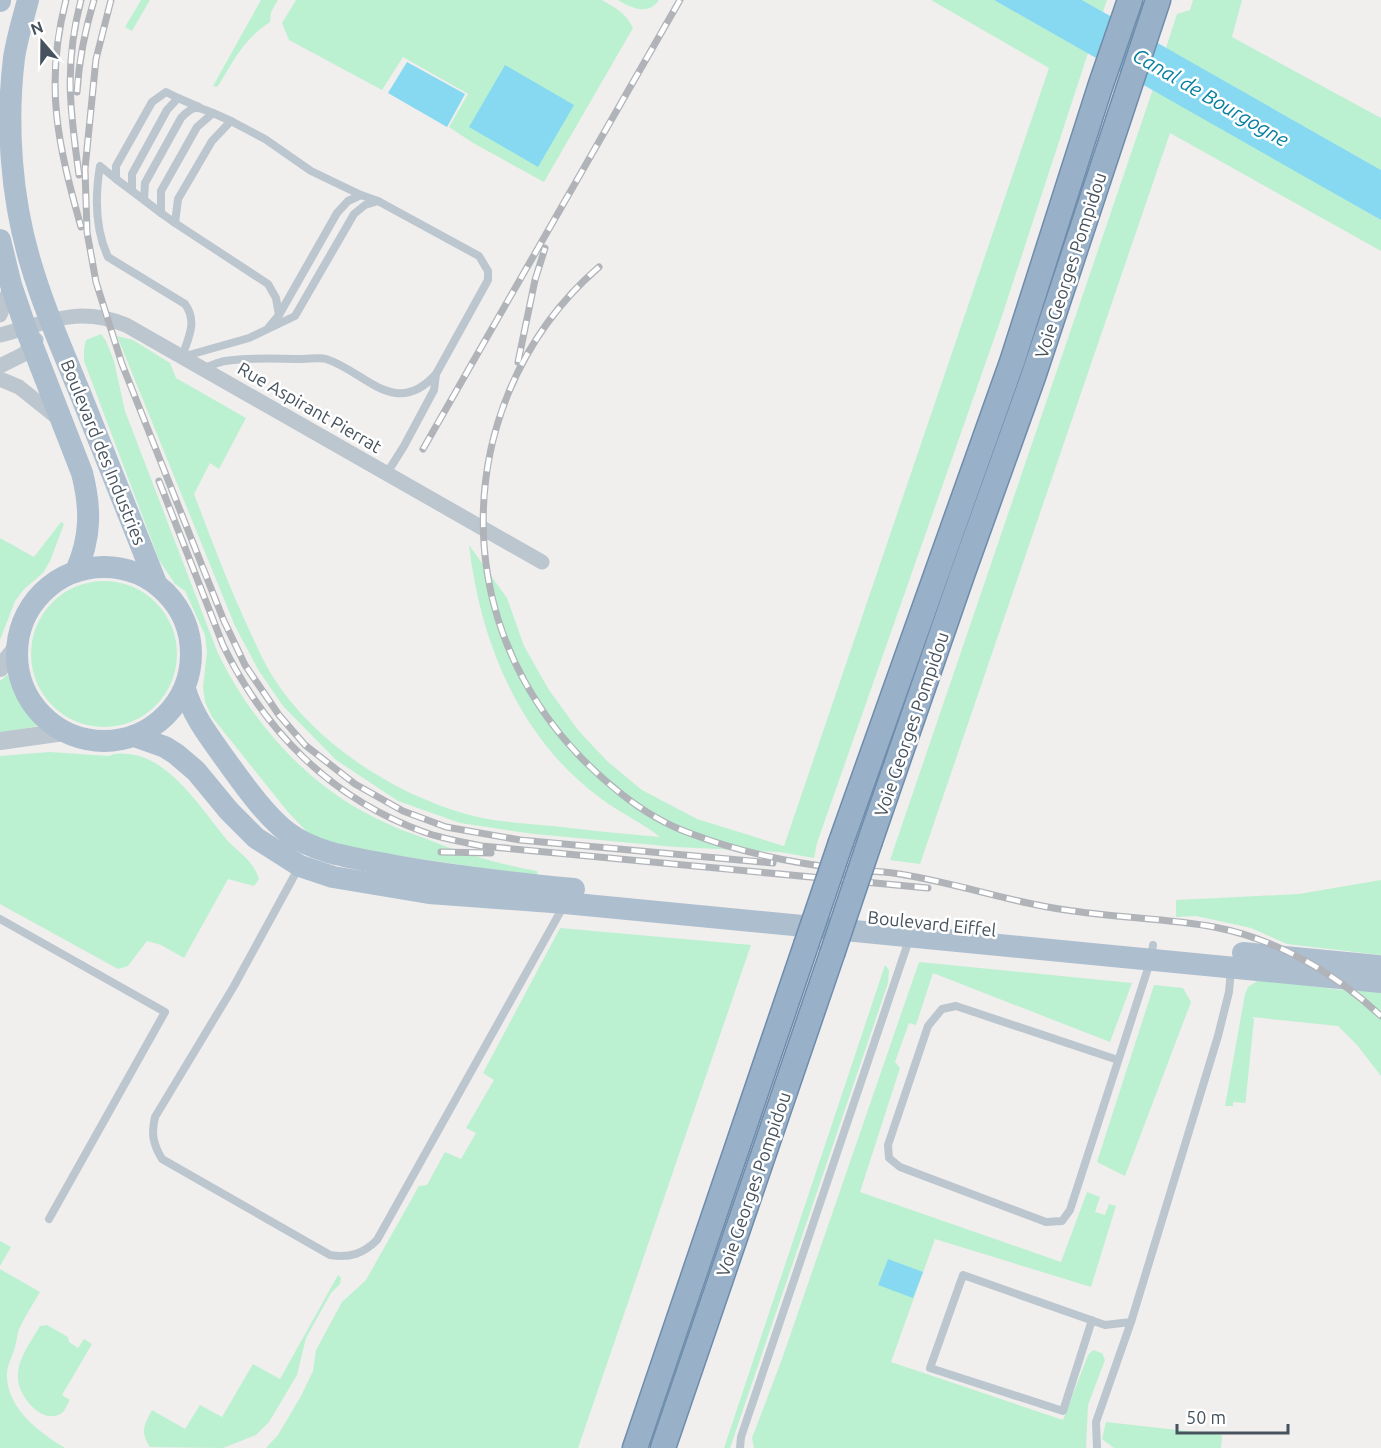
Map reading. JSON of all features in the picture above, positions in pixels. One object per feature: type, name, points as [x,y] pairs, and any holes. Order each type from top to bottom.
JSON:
[{"type":"highway","name":"Voie Georges Pompidou","points":[[635,1448],[841,842],[1012,362],[1130,0]]},
{"type":"highway","name":"Voie Georges Pompidou","points":[[663,1448],[870,841],[1033,377],[1158,0]]},
{"type":"main road","name":"Boulevard des Industries","points":[[28,0],[14,57],[11,149],[16,197],[29,260],[51,321],[156,583]]},
{"type":"main road","name":"Boulevard des Industries","points":[[0,240],[11,285],[29,337],[82,473],[89,513],[87,540],[76,571]]},
{"type":"main road","points":[[113,568],[131,571],[156,583],[177,604],[189,631],[192,660],[185,689],[176,704],[150,729],[111,742],[87,740],[64,732],[43,717],[27,697],[18,673],[17,647],[21,627],[35,601],[58,580],[76,571],[113,568]]},
{"type":"main road","name":"Boulevard Eiffel","points":[[185,689],[197,720],[258,801],[287,831],[304,842],[340,855],[483,880],[913,929],[1152,952],[1381,967]]},
{"type":"main road","points":[[134,736],[165,747],[176,754],[195,771],[256,838],[300,866],[333,877],[429,893],[913,929]]},
{"type":"main road","name":"Boulevard Eiffel","points":[[1152,952],[1381,982]]},
{"type":"street","points":[[0,315],[11,285]]},
{"type":"street","name":"Rue Aspirant Pierrat","points":[[51,321],[79,315],[107,318],[126,325],[542,562]]},
{"type":"street","points":[[0,366],[24,354],[29,337],[51,321]]},
{"type":"street","points":[[0,335],[29,337]]},
{"type":"street","points":[[0,379],[19,387],[63,422]]},
{"type":"street","points":[[0,668],[17,647]]},
{"type":"street","points":[[0,741],[64,732]]},
{"type":"lane","points":[[116,179],[116,166],[152,102],[166,92],[266,139],[311,171],[378,201],[479,256],[488,271],[488,280],[436,374],[414,391],[397,393],[385,391],[325,358],[239,359],[223,361],[202,369]]},
{"type":"lane","points":[[132,191],[132,174],[168,110],[178,98]]},
{"type":"lane","points":[[144,200],[145,183],[181,118],[189,110],[199,107]]},
{"type":"lane","points":[[161,213],[160,191],[197,127],[213,113]]},
{"type":"lane","points":[[175,223],[178,199],[212,141],[231,121]]},
{"type":"lane","points":[[182,357],[192,325],[191,313],[185,304],[108,257],[102,244],[96,203],[100,166],[175,223],[268,284],[276,298],[279,315]]},
{"type":"lane","points":[[267,329],[279,315],[338,213],[348,201],[361,195]]},
{"type":"lane","points":[[182,357],[249,338],[295,316],[354,214],[365,205],[378,201]]},
{"type":"lane","points":[[387,473],[434,390],[436,374]]},
{"type":"lane","points":[[287,831],[300,866]]},
{"type":"lane","points":[[340,855],[300,866],[234,986],[155,1118],[152,1132],[154,1146],[162,1159],[330,1255],[343,1257],[362,1252],[377,1240],[565,903]]},
{"type":"lane","points":[[0,919],[165,1012],[49,1219]]},
{"type":"lane","points":[[740,1448],[741,1437],[913,929]]},
{"type":"lane","points":[[1118,1060],[956,1006],[942,1009],[928,1026],[888,1145],[889,1158],[900,1167],[1046,1222],[1062,1221],[1070,1210],[1118,1060],[1152,952]]},
{"type":"lane","points":[[1097,1448],[1096,1422],[1131,1322],[1218,1036],[1229,992],[1232,963]]},
{"type":"lane","points":[[1092,1320],[1063,1411],[930,1368],[963,1275],[1092,1320],[1105,1325],[1131,1322]]},
{"type":"green space","points":[[141,0],[150,0],[132,31],[125,27]]},
{"type":"green space","points":[[261,0],[278,0],[271,12],[270,22],[254,34],[217,87],[213,86]]},
{"type":"green space","points":[[296,0],[602,0],[624,15],[633,28],[544,182],[473,143],[449,127],[468,94],[403,57],[382,90],[289,40],[282,23]]},
{"type":"green space","points":[[618,0],[659,0],[650,8],[639,9]]},
{"type":"green space","points":[[931,0],[994,0],[1088,53],[1001,319],[817,843],[814,858],[780,852],[676,847],[534,834],[460,823],[398,801],[336,760],[283,706],[259,671],[235,626],[117,336],[133,340],[170,363],[176,378],[246,418],[219,469],[210,463],[194,494],[233,593],[269,671],[290,701],[333,744],[383,779],[438,805],[466,814],[509,822],[660,837],[599,797],[571,773],[546,746],[526,717],[508,685],[494,651],[474,581],[469,545],[507,598],[524,646],[549,690],[578,730],[607,761],[642,790],[697,819],[784,846],[1049,68]]},
{"type":"green space","points":[[1082,0],[1107,0],[1103,12]]},
{"type":"green space","points":[[1193,0],[1242,0],[1232,37],[1381,118],[1381,170],[1166,48],[1177,14],[1190,10]]},
{"type":"green space","points":[[1153,89],[1381,220],[1381,251],[1170,133],[920,864],[890,860]]},
{"type":"green space","points":[[101,334],[114,361],[125,411],[217,651],[231,678],[266,729],[309,773],[359,809],[395,827],[466,853],[537,871],[538,876],[366,851],[311,836],[288,812],[212,717],[205,702],[203,687],[207,652],[205,635],[185,591],[175,584],[159,560],[84,361],[86,340]]},
{"type":"green space","points":[[61,522],[64,524],[50,561],[43,573],[24,589],[15,601],[0,640],[0,538],[34,557]]},
{"type":"green space","points":[[104,581],[132,586],[156,602],[172,626],[177,654],[172,682],[156,706],[132,722],[104,727],[76,722],[52,706],[36,682],[31,654],[36,626],[52,602],[76,586]]},
{"type":"green space","points":[[8,674],[25,711],[38,726],[0,733],[0,681]]},
{"type":"green space","points":[[50,752],[109,756],[124,754],[142,757],[157,764],[183,786],[227,840],[253,867],[259,879],[254,886],[228,879],[184,958],[161,945],[147,941],[128,966],[118,969],[0,904],[0,756]]},
{"type":"green space","points":[[1381,880],[1381,955],[1287,944],[1251,928],[1196,916],[1176,917],[1176,900],[1299,894]]},
{"type":"green space","points":[[560,928],[751,945],[578,1448],[266,1448],[278,1435],[301,1396],[313,1371],[316,1350],[342,1302],[366,1280],[419,1186],[427,1185],[445,1152],[461,1159],[476,1133],[466,1128],[494,1080],[483,1073]]},
{"type":"green space","points":[[919,962],[1132,983],[1110,1042],[933,973],[916,1025],[909,1023],[895,1062],[900,1068],[860,1192],[1061,1262],[1087,1192],[1100,1197],[1095,1212],[1105,1215],[1109,1204],[1116,1206],[1091,1287],[935,1239],[891,1362],[1063,1420],[1088,1355],[1093,1350],[1102,1353],[1105,1360],[1088,1405],[1086,1448],[754,1448],[752,1438],[782,1359]]},
{"type":"green space","points":[[885,965],[889,970],[888,983],[730,1448],[724,1448]]},
{"type":"green space","points":[[1260,979],[1341,990],[1365,985],[1381,987],[1381,1076],[1357,1045],[1338,1026],[1252,1017],[1254,1019],[1245,1107],[1245,1103],[1233,1102],[1233,1106],[1225,1106],[1245,994],[1248,987]]},
{"type":"green space","points":[[1154,985],[1183,988],[1191,1002],[1125,1176],[1097,1162]]},
{"type":"green space","points":[[0,1241],[11,1247],[0,1266]]},
{"type":"green space","points":[[0,1269],[40,1292],[18,1331],[16,1345],[7,1370],[9,1390],[13,1400],[27,1419],[65,1448],[0,1448]]},
{"type":"green space","points":[[338,1275],[341,1278],[340,1284],[331,1293],[306,1338],[297,1375],[269,1422],[256,1435],[223,1448],[150,1447],[144,1428],[152,1410],[185,1429],[200,1405],[222,1417],[253,1364],[280,1379]]},
{"type":"green space","points":[[47,1325],[68,1337],[69,1342],[78,1348],[84,1339],[92,1344],[62,1395],[70,1400],[63,1412],[56,1416],[48,1416],[33,1408],[22,1393],[18,1378],[25,1351],[40,1326]]},
{"type":"green space","points":[[1106,1422],[1222,1435],[1221,1448],[1114,1448],[1102,1439]]},
{"type":"water","name":"Canal de Bourgogne","points":[[994,0],[1082,0],[1381,170],[1381,220]]},
{"type":"water","points":[[407,62],[465,94],[447,127],[388,93]]},
{"type":"water","points":[[505,65],[574,105],[538,167],[469,127]]},
{"type":"water","points":[[888,1259],[923,1272],[913,1298],[878,1285]]},
{"type":"railway","points":[[66,0],[59,31],[55,88],[60,142],[81,227]]},
{"type":"railway","points":[[79,175],[70,88],[72,46],[81,0]]},
{"type":"railway","points":[[77,92],[83,45],[94,0]]},
{"type":"railway","points":[[111,0],[96,59],[85,169],[87,232],[96,282],[122,364],[224,621],[245,665],[279,715],[305,745],[355,784],[403,811],[446,827],[520,840],[773,863]]},
{"type":"railway","points":[[423,449],[680,0]]},
{"type":"railway","points":[[518,362],[535,280],[545,248]]},
{"type":"railway","points":[[599,267],[571,294],[546,325],[526,357],[509,392],[496,428],[488,466],[484,505],[484,544],[489,581],[497,616],[509,650],[544,712],[591,768],[627,798],[663,821],[682,830],[747,851],[825,867],[917,877],[1057,909],[1197,924],[1260,940],[1325,972],[1381,1016]]},
{"type":"railway","points":[[159,481],[223,645],[259,706],[305,759],[360,801],[391,818],[431,834],[482,846],[928,888]]},
{"type":"railway","points":[[441,852],[491,853]]}]
